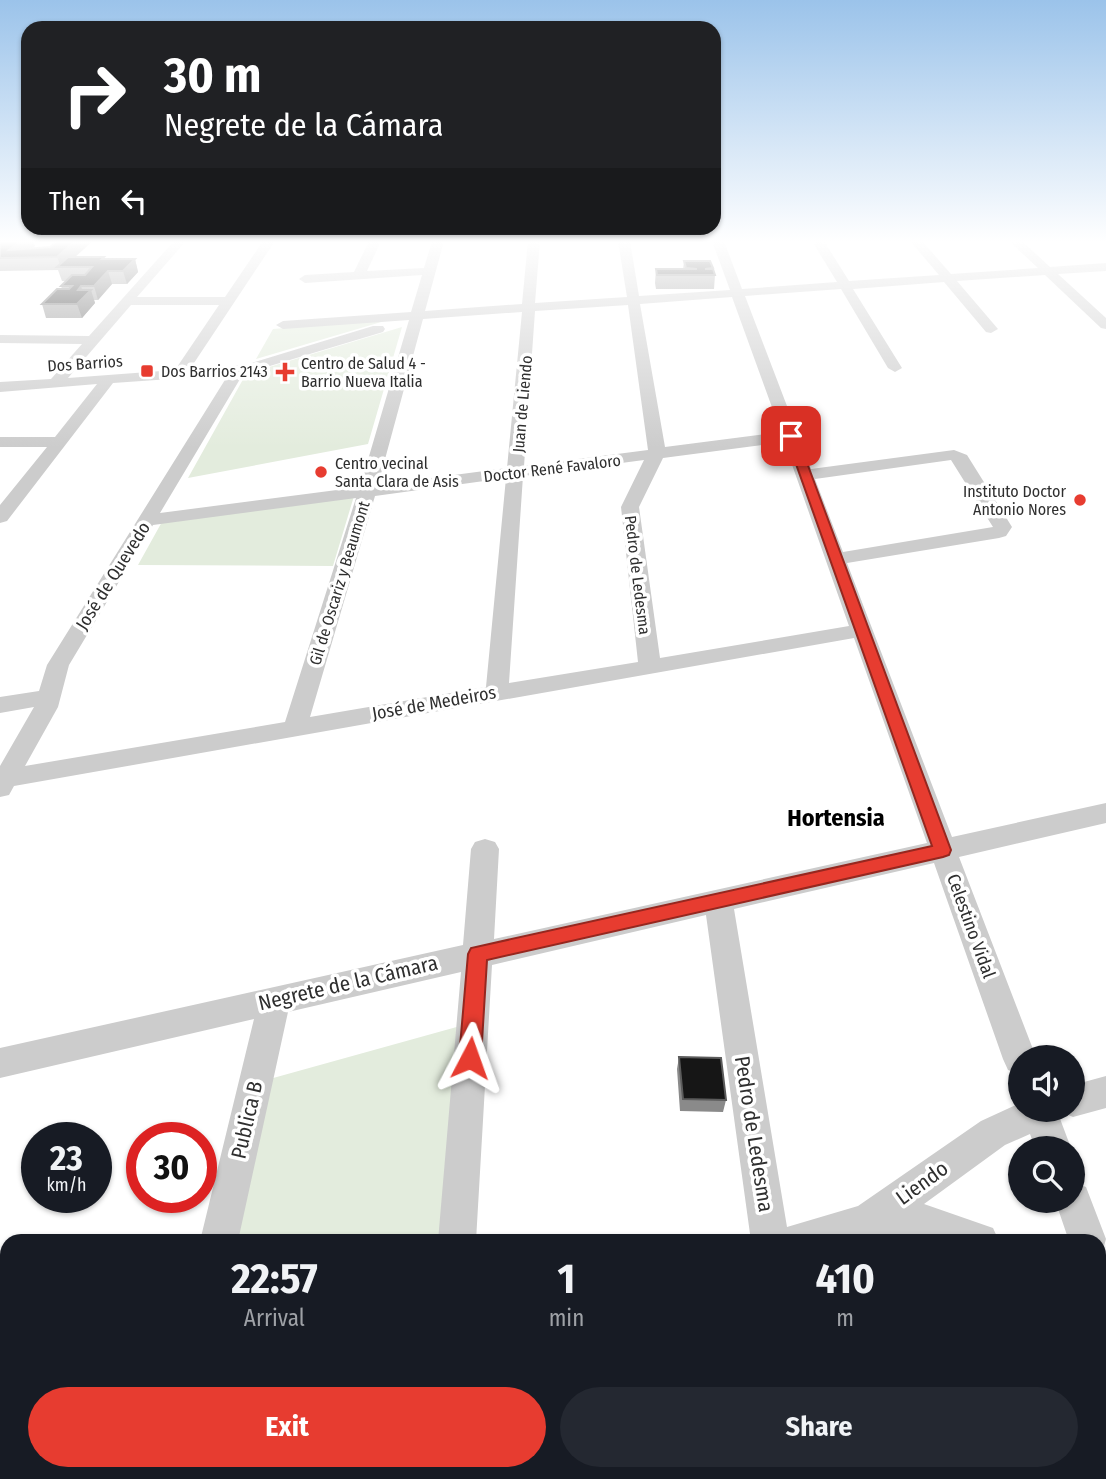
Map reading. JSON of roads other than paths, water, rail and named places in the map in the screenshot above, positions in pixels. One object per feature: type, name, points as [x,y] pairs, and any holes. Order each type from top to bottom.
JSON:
[{"type":"street","points":[[55,383],[120,310]]},
{"type":"street","points":[[179,374],[222,310]]},
{"type":"street","name":"Gil de Oscariz y Beaumont","points":[[295,728],[367,492],[418,310]]},
{"type":"street","points":[[283,325],[504,310]]},
{"type":"street","name":"Juan de Liendo","points":[[497,692],[530,310]]},
{"type":"street","points":[[636,310],[656,454]]},
{"type":"street","name":"Celestino Vidal","points":[[744,310],[1015,1045]]},
{"type":"street","points":[[860,310],[895,368]]},
{"type":"street","points":[[975,310],[991,329]]},
{"type":"street","points":[[1090,310],[1106,325]]},
{"type":"street","name":"Dos Barrios","points":[[0,387],[238,370],[416,317]]},
{"type":"street","points":[[0,339],[93,340]]},
{"type":"street","name":"José de Quevedo","points":[[3,783],[43,713],[58,665],[238,370]]},
{"type":"street","points":[[2,511],[109,379]]},
{"type":"street","name":"Doctor René Favaloro","points":[[147,520],[791,436]]},
{"type":"street","points":[[0,442],[58,442]]},
{"type":"street","name":"Pedro de Ledesma","points":[[650,666],[630,507],[656,454]]},
{"type":"street","points":[[805,475],[954,455],[961,459],[1003,527],[999,532],[837,559]]},
{"type":"street","name":"José de Medeiros","points":[[3,783],[497,692],[862,630]]},
{"type":"street","points":[[0,705],[49,697]]},
{"type":"street","name":"Negrete de la Cámara","points":[[1,1065],[275,1000],[1106,813]]},
{"type":"street","points":[[458,1234],[485,849]]},
{"type":"street","name":"Pedro de Ledesma","points":[[719,902],[769,1234]]},
{"type":"street","name":"Publica B","points":[[221,1234],[275,1000]]},
{"type":"street","name":"Liendo","points":[[1085,1098],[1106,1092]]},
{"type":"street","name":"Liendo","points":[[825,1234],[867,1223],[993,1133],[1018,1122]]},
{"type":"street","points":[[1078,1213],[1085,1234]]},
{"type":"street","points":[[867,1223],[901,1217],[959,1234]]},
{"type":"place","name":"Dos Barrios 2143","points":[[147,371]]},
{"type":"place","name":"Centro de Salud 4 - Barrio Nueva Italia","points":[[285,372]]},
{"type":"place","name":"Centro vecinal Santa Clara de Asis","points":[[321,472]]},
{"type":"place","name":"Instituto Doctor Antonio Nores","points":[[1080,500]]},
{"type":"district","name":"Hortensia","points":[[836,818]]}]
